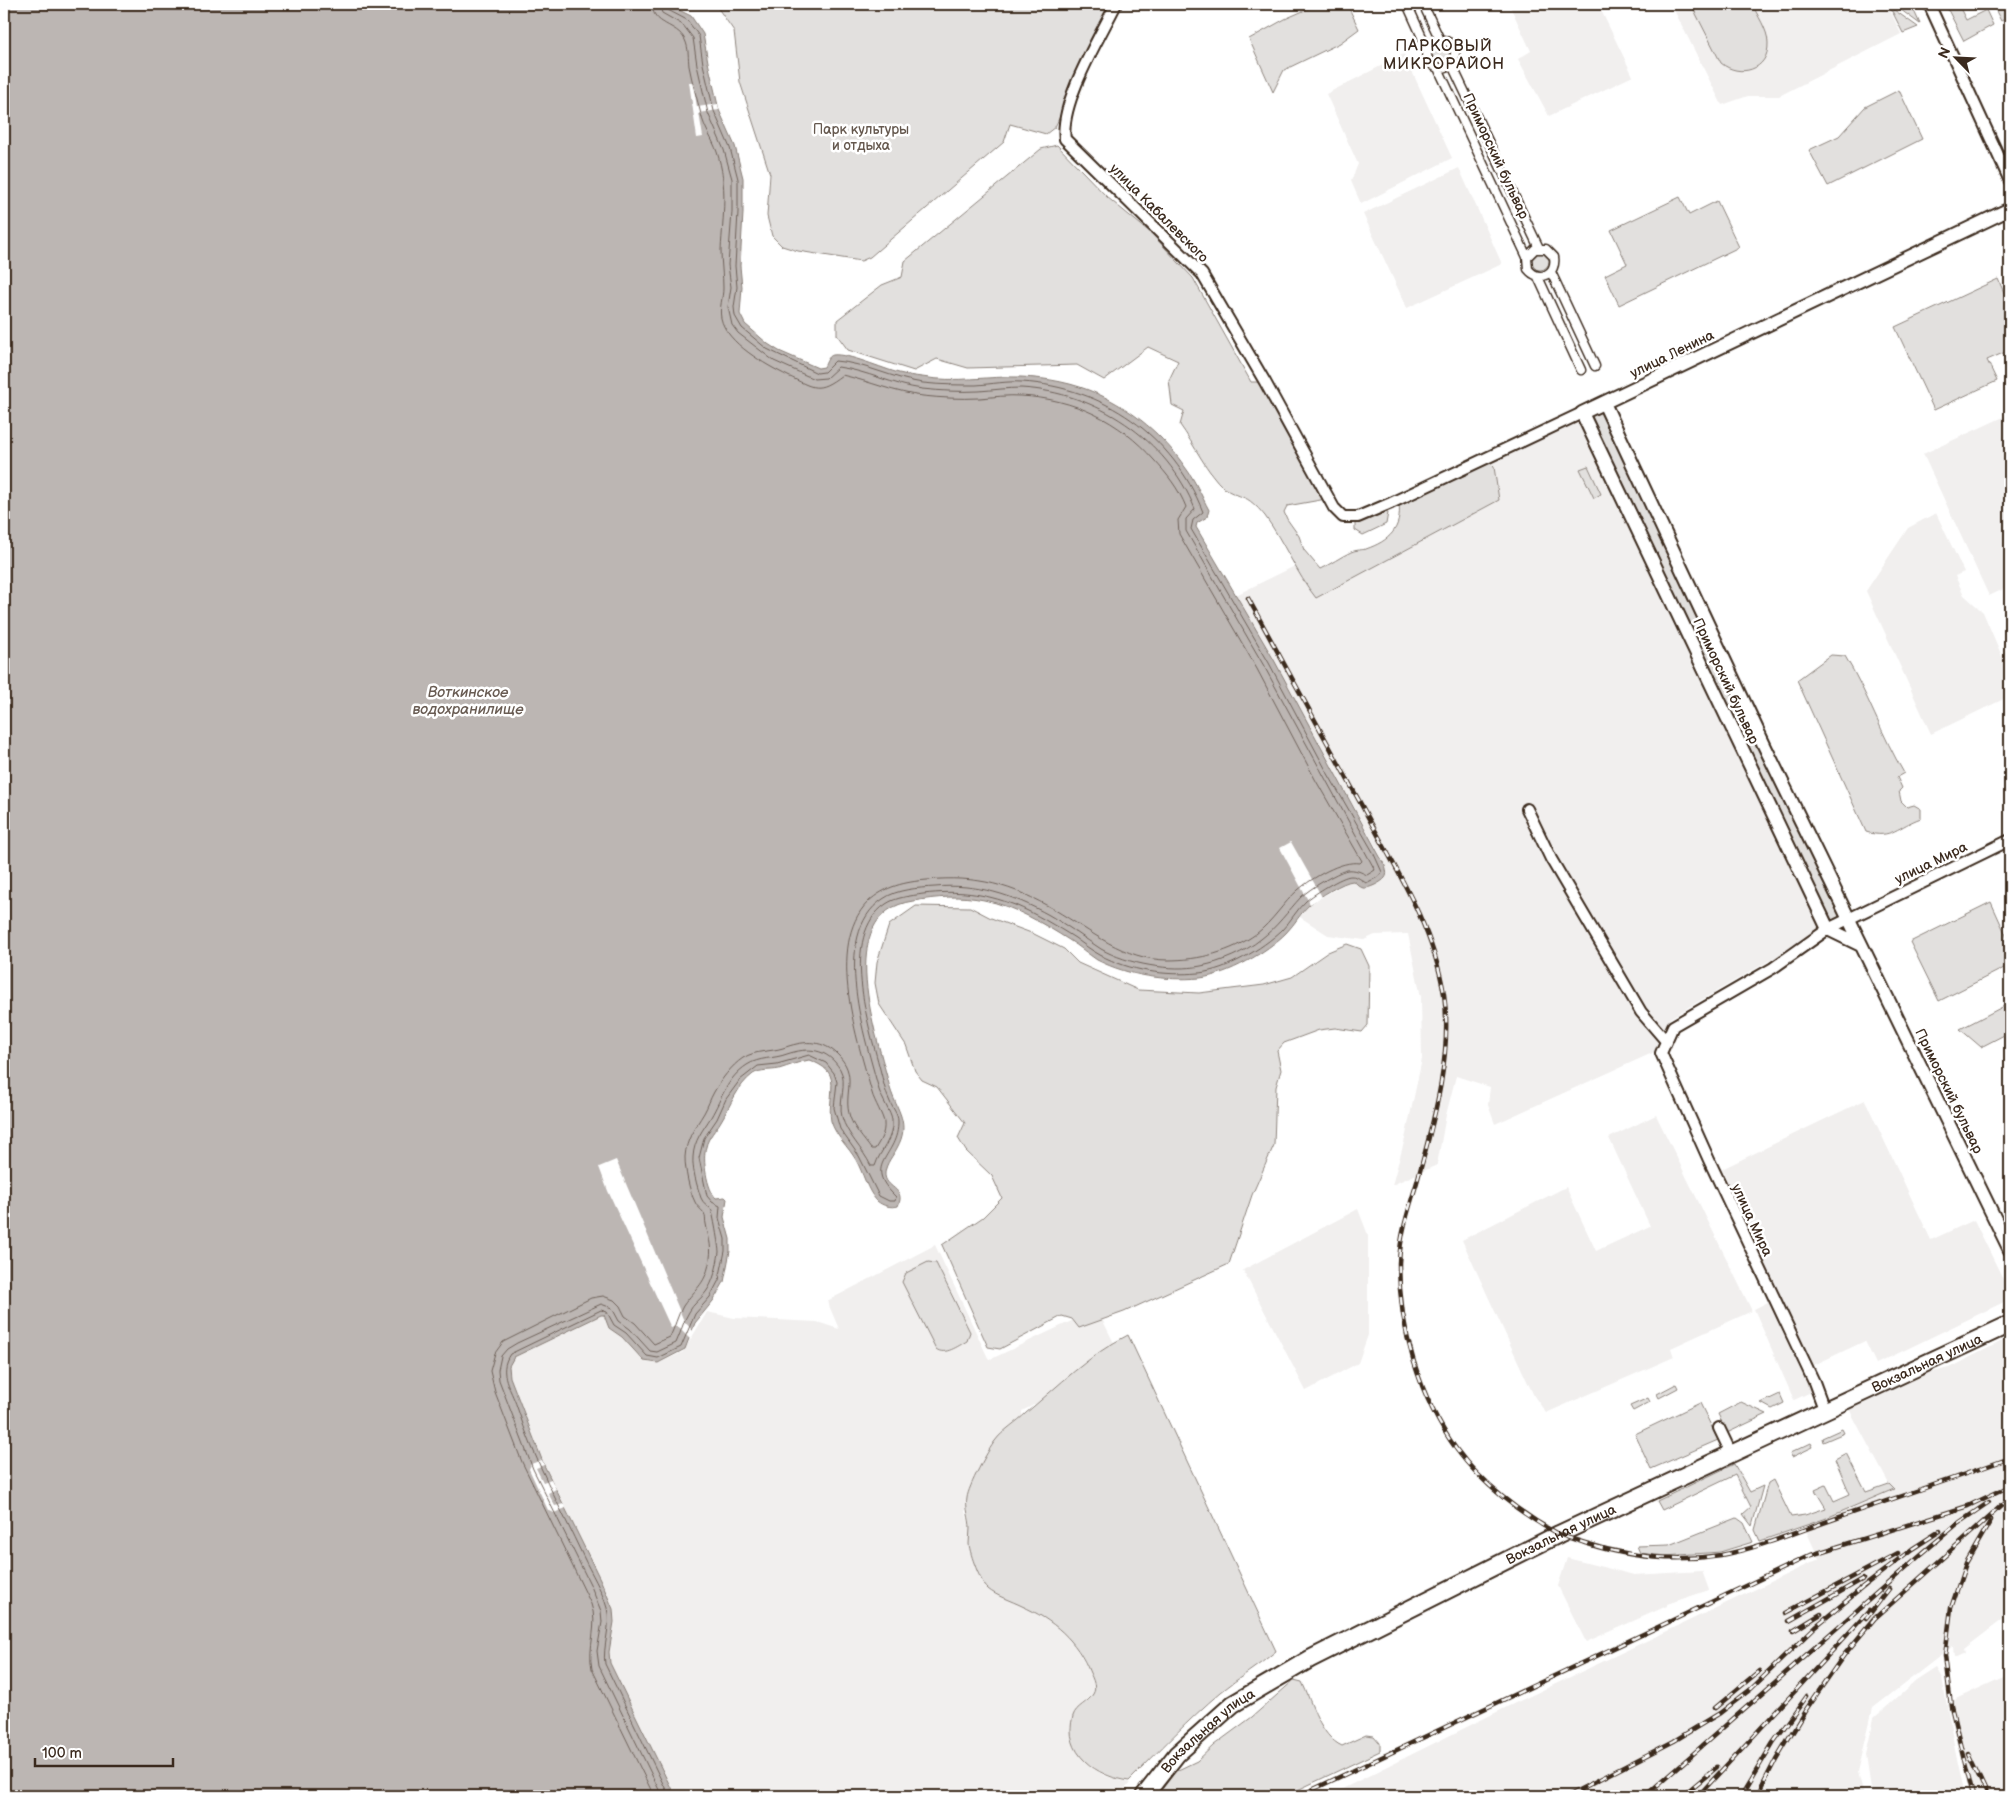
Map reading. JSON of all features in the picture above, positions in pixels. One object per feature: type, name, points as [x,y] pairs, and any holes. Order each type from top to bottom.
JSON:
[{"type":"main road","name":"Вокзальная улица","points":[[1144,1796],[1177,1754],[1218,1717],[1233,1704],[1288,1671],[1388,1618],[1559,1534],[1731,1452],[2010,1324]]},
{"type":"street","name":"улица Кабалевского","points":[[1116,4],[1071,96],[1063,130],[1064,139],[1202,274],[1265,382],[1334,508],[1343,517]]},
{"type":"street","name":"Приморский бульвар","points":[[1407,4],[1428,48],[1427,59],[1438,68],[1527,257],[1528,269],[1538,276],[1581,370]]},
{"type":"street","points":[[1423,4],[1440,40]]},
{"type":"street","points":[[1929,4],[2010,181]]},
{"type":"street","points":[[1428,48],[1432,43],[1440,40],[1446,41],[1454,49],[1455,56],[1452,63],[1446,68],[1438,68]]},
{"type":"street","points":[[1452,63],[1539,248]]},
{"type":"street","name":"улица Ленина","points":[[1343,517],[1358,517],[1391,503],[2010,209]]},
{"type":"street","points":[[1527,257],[1532,251],[1539,248],[1549,251],[1554,257],[1554,265],[1551,272],[1545,276],[1538,276]]},
{"type":"street","points":[[1551,272],[1594,366]]},
{"type":"street","name":"Приморский бульвар","points":[[1604,403],[1765,747],[2010,1250]]},
{"type":"street","name":"Приморский бульвар","points":[[1582,413],[1828,929]]},
{"type":"street","points":[[1526,809],[1551,859],[1641,1012],[1666,1041]]},
{"type":"street","name":"улица Мира","points":[[1824,1409],[1814,1382],[1708,1160],[1661,1053],[1673,1026],[1773,968],[1828,929],[2010,840]]},
{"type":"street","points":[[1828,929],[1861,945]]},
{"type":"street","points":[[1719,1428],[1731,1452]]},
{"type":"shaded area","points":[[1509,4],[1598,4],[1633,76],[1549,116],[1518,59],[1531,51]]},
{"type":"shaded area","points":[[1671,4],[1887,4],[1901,34],[1779,96],[1748,96],[1722,105]]},
{"type":"shaded area","points":[[1404,54],[1452,158],[1361,204],[1351,181],[1358,164],[1326,94]]},
{"type":"shaded area","points":[[1459,168],[1502,264],[1407,308],[1363,214]]},
{"type":"shaded area","points":[[2010,414],[2010,586],[1989,596],[1923,454]]},
{"type":"shaded area","points":[[1579,419],[1824,929],[1670,1018],[1665,1033],[1644,1007],[1574,886],[1564,890],[1637,1014],[1662,1041],[1659,1050],[1495,1124],[1488,1105],[1490,1087],[1456,1076],[1446,1115],[1437,1165],[1392,1185],[1405,1139],[1422,1059],[1421,997],[1408,934],[1375,935],[1364,940],[1328,935],[1300,917],[1310,904],[1350,881],[1357,882],[1359,886],[1381,881],[1387,873],[1378,850],[1236,595],[1299,564],[1316,597],[1499,500],[1494,467],[1489,462]]},
{"type":"shaded area","points":[[1936,513],[1964,572],[1955,576],[1964,595],[1983,612],[2010,675],[2010,696],[1931,734],[1866,591],[1908,528]]},
{"type":"shaded area","points":[[1865,1100],[1931,1240],[1974,1220],[2008,1289],[2010,1299],[1876,1364],[1865,1341],[1812,1366],[1722,1169]]},
{"type":"shaded area","points":[[1656,1115],[1752,1311],[1671,1348],[1674,1357],[1546,1413],[1534,1396],[1462,1240],[1566,1187],[1596,1251],[1650,1226],[1609,1138]]},
{"type":"shaded area","points":[[1358,1209],[1368,1235],[1368,1335],[1358,1363],[1306,1391],[1243,1270]]},
{"type":"shaded area","points":[[935,1245],[989,1360],[1097,1309],[1122,1359],[1022,1411],[1022,1420],[965,1511],[970,1527],[969,1544],[987,1588],[1042,1615],[1060,1629],[1072,1641],[1089,1671],[1095,1686],[1093,1694],[1082,1704],[1071,1738],[1082,1757],[1094,1769],[1105,1776],[1130,1783],[1119,1796],[675,1796],[610,1662],[609,1652],[614,1622],[601,1581],[536,1446],[510,1377],[511,1361],[521,1353],[601,1315],[604,1315],[610,1328],[622,1337],[644,1360],[650,1363],[659,1363],[683,1352],[707,1312],[734,1318],[817,1322],[839,1329],[827,1301]]},
{"type":"shaded area","points":[[1768,1302],[1811,1392],[1794,1400],[1754,1309]]},
{"type":"shaded area","points":[[2010,1337],[2010,1614],[1964,1649],[1965,1653],[1954,1658],[1953,1646],[1873,1708],[1858,1773],[1864,1796],[1328,1796],[1511,1705],[1819,1559],[1804,1526],[1894,1489],[1889,1484],[1849,1409],[1920,1375],[1949,1368]]},
{"type":"shaded area","points":[[1567,1558],[1634,1575],[1702,1571],[1709,1590],[1667,1604],[1667,1606],[1586,1642],[1558,1586]]},
{"type":"shaded area","points":[[1936,1668],[1942,1678],[1965,1796],[1872,1796],[1866,1754],[1874,1718],[1916,1681]]},
{"type":"shaded area","points":[[2010,1674],[2010,1796],[1970,1796],[1947,1703]]},
{"type":"green space","name":"Парк культуры и отдыха","points":[[715,4],[1112,4],[1055,127],[1046,134],[1010,124],[1004,142],[870,257],[861,261],[798,251],[782,246],[772,236],[767,216],[770,174],[740,82],[734,31]]},
{"type":"green space","points":[[1319,4],[1347,4],[1359,29],[1340,43],[1284,70],[1273,92],[1249,39],[1285,19]]},
{"type":"green space","points":[[1691,4],[1752,4],[1768,38],[1767,53],[1764,60],[1758,66],[1744,71],[1728,68],[1721,63]]},
{"type":"green space","points":[[1893,4],[1911,4],[1920,24]]},
{"type":"green space","points":[[1945,4],[1958,4],[1966,20],[1986,10],[1993,25],[1964,41]]},
{"type":"green space","points":[[2000,4],[2010,4],[2010,16],[2001,21],[1994,7]]},
{"type":"green space","points":[[1890,7],[1918,27],[1903,33]]},
{"type":"green space","points":[[1440,45],[1446,48],[1449,54],[1446,60],[1440,63],[1434,60],[1431,54],[1434,48]]},
{"type":"green space","points":[[1899,90],[1922,139],[1828,186],[1809,150],[1839,136],[1865,107]]},
{"type":"green space","points":[[1057,145],[1107,197],[1152,234],[1193,278],[1251,382],[1259,382],[1326,499],[1287,506],[1284,512],[1299,536],[1304,550],[1320,569],[1351,552],[1374,546],[1387,538],[1396,527],[1399,504],[1489,462],[1494,467],[1499,500],[1316,598],[1265,516],[1250,501],[1229,491],[1218,482],[1180,425],[1184,411],[1172,405],[1169,380],[1178,361],[1148,347],[1104,380],[1077,365],[968,368],[937,359],[914,371],[848,350],[837,335],[837,320],[882,285],[902,277],[905,261],[1041,149]]},
{"type":"green space","points":[[1680,197],[1689,215],[1717,201],[1739,247],[1619,305],[1605,275],[1627,264],[1611,230]]},
{"type":"green space","points":[[1540,252],[1546,255],[1549,261],[1546,267],[1540,270],[1534,267],[1531,261],[1534,255]]},
{"type":"green space","points":[[1998,279],[2010,306],[2010,350],[1987,360],[1997,381],[1934,410],[1895,327]]},
{"type":"green space","points":[[1604,403],[1849,918],[1828,929],[1582,413]]},
{"type":"green space","points":[[1588,466],[1601,494],[1594,498],[1580,469]]},
{"type":"green space","points":[[1380,510],[1388,513],[1386,524],[1363,535],[1355,530],[1355,524],[1358,520]]},
{"type":"green space","points":[[1831,655],[1845,656],[1904,773],[1897,777],[1902,788],[1899,791],[1901,801],[1907,807],[1914,805],[1921,809],[1921,818],[1895,831],[1882,834],[1866,832],[1797,680]]},
{"type":"green space","points":[[1991,902],[2010,944],[2010,965],[1939,1001],[1910,942]]},
{"type":"green space","points":[[916,906],[970,907],[991,918],[1034,934],[1064,949],[1078,963],[1138,990],[1199,993],[1264,985],[1292,977],[1328,952],[1347,944],[1361,949],[1369,966],[1368,1025],[1362,1032],[1335,1028],[1319,1030],[1284,1043],[1277,1051],[1281,1070],[1276,1087],[1274,1145],[1252,1195],[1229,1264],[1124,1312],[1079,1328],[1072,1319],[1062,1316],[1000,1349],[988,1347],[942,1245],[983,1217],[1002,1198],[992,1176],[966,1151],[958,1138],[965,1123],[937,1087],[922,1080],[915,1071],[906,1045],[879,1004],[875,983],[877,962],[889,925]]},
{"type":"green space","points":[[2010,1003],[2010,1032],[1981,1047],[1960,1029]]},
{"type":"green space","points":[[928,1262],[936,1263],[970,1332],[967,1341],[947,1351],[936,1349],[902,1282],[906,1273]]},
{"type":"green space","points":[[1128,1335],[1276,1651],[1209,1703],[1129,1781],[1117,1779],[1094,1768],[1077,1752],[1071,1729],[1073,1716],[1091,1697],[1095,1689],[1085,1661],[1071,1641],[1054,1625],[988,1589],[976,1568],[970,1549],[970,1525],[967,1510],[968,1493],[974,1478],[998,1437],[1087,1361]]},
{"type":"green space","points":[[1676,1384],[1678,1388],[1659,1398],[1657,1394]]},
{"type":"green space","points":[[1780,1394],[1784,1403],[1772,1409],[1761,1403]]},
{"type":"green space","points":[[1648,1398],[1650,1402],[1633,1411],[1630,1406]]},
{"type":"green space","points":[[1741,1402],[1767,1414],[1727,1433],[1718,1414]]},
{"type":"green space","points":[[1700,1403],[1718,1440],[1651,1469],[1635,1434]]},
{"type":"green space","points":[[1842,1429],[1844,1433],[1823,1442],[1822,1438]]},
{"type":"green space","points":[[1811,1443],[1813,1447],[1792,1457],[1790,1453]]},
{"type":"green space","points":[[1846,1453],[1866,1492],[1889,1484],[1894,1489],[1824,1519],[1760,1541],[1755,1530],[1768,1483],[1773,1480],[1791,1517],[1805,1515],[1826,1508],[1815,1490],[1826,1485],[1834,1501],[1850,1494],[1835,1459]]},
{"type":"green space","points":[[1734,1464],[1750,1492],[1763,1486],[1752,1526],[1743,1514],[1751,1507],[1735,1475],[1662,1510],[1657,1501]]},
{"type":"green space","points":[[1737,1518],[1744,1523],[1753,1542],[1720,1552],[1665,1556],[1640,1553],[1637,1546],[1669,1545]]},
{"type":"green space","points":[[1294,1680],[1302,1682],[1322,1727],[1334,1741],[1342,1746],[1366,1735],[1374,1736],[1380,1743],[1380,1751],[1285,1796],[1157,1796],[1176,1771],[1197,1761]]},
{"type":"water","name":"Воткинское водохранилище","points":[[4,4],[667,4],[691,16],[703,34],[719,110],[735,146],[743,178],[740,314],[745,324],[779,351],[818,368],[824,367],[831,356],[839,355],[899,373],[934,379],[1021,377],[1050,380],[1070,384],[1098,394],[1123,407],[1146,424],[1177,456],[1195,482],[1209,510],[1207,517],[1197,523],[1196,527],[1274,660],[1385,866],[1386,876],[1383,880],[1363,888],[1353,881],[1338,887],[1310,904],[1286,933],[1258,955],[1223,972],[1200,978],[1160,978],[1122,970],[1097,960],[1073,942],[1028,916],[995,903],[975,898],[931,898],[913,901],[888,910],[873,928],[867,952],[866,980],[870,1010],[877,1039],[890,1088],[903,1124],[901,1139],[888,1163],[885,1173],[888,1182],[900,1195],[898,1206],[884,1205],[877,1201],[868,1187],[856,1160],[836,1132],[830,1115],[831,1079],[826,1070],[809,1060],[779,1069],[756,1072],[738,1090],[707,1143],[705,1166],[710,1188],[716,1198],[725,1197],[727,1199],[724,1217],[730,1239],[730,1251],[724,1282],[713,1301],[695,1323],[685,1349],[658,1363],[644,1361],[622,1337],[609,1328],[604,1315],[601,1315],[514,1357],[509,1366],[510,1377],[544,1465],[613,1609],[614,1622],[609,1652],[610,1663],[675,1796],[4,1796]]},
{"type":"pier","points":[[689,82],[693,82],[697,107],[718,104],[719,110],[699,113],[703,137],[697,138]]},
{"type":"pier","points":[[1291,842],[1322,897],[1310,904],[1280,848]]},
{"type":"pier","points":[[616,1160],[684,1321],[693,1331],[690,1339],[677,1326],[671,1328],[608,1191],[599,1167]]},
{"type":"pier","points":[[542,1460],[544,1465],[536,1468],[543,1482],[551,1479],[556,1489],[548,1493],[555,1506],[564,1504],[566,1508],[554,1513],[548,1510],[529,1469],[531,1464]]},
{"type":"railway","points":[[1248,598],[1411,897],[1422,920],[1439,969],[1446,1017],[1444,1065],[1435,1113],[1403,1232],[1399,1263],[1400,1288],[1407,1337],[1422,1385],[1444,1430],[1467,1463],[1502,1497],[1556,1533],[1618,1552],[1652,1557],[1687,1558],[1721,1555],[1765,1544],[2010,1458]]},
{"type":"railway","points":[[1299,1796],[1811,1555],[1968,1506],[2010,1486]]},
{"type":"railway","points":[[1757,1796],[1776,1759],[1805,1711],[1844,1655],[1875,1618],[2010,1498]]},
{"type":"railway","points":[[1645,1796],[1919,1556],[1957,1524],[1989,1502]]},
{"type":"railway","points":[[1973,1796],[1951,1706],[1945,1656],[1951,1608],[1966,1563],[1991,1520]]},
{"type":"railway","points":[[1861,1588],[1912,1549],[1940,1531]]},
{"type":"railway","points":[[1785,1613],[1898,1553]]},
{"type":"railway","points":[[1789,1621],[1863,1579]]},
{"type":"railway","points":[[1571,1794],[1674,1741],[1720,1713],[1751,1689],[1816,1626],[1867,1584]]},
{"type":"railway","points":[[1866,1619],[1889,1589]]},
{"type":"railway","points":[[1698,1796],[1869,1611]]},
{"type":"railway","points":[[1793,1631],[1821,1614]]},
{"type":"railway","points":[[1715,1708],[1759,1671]]},
{"type":"railway","points":[[1741,1796],[1773,1743],[1807,1696]]},
{"type":"railway","points":[[1968,1753],[1988,1796]]},
{"type":"railway","points":[[1682,1796],[1717,1767]]},
{"type":"district","name":"ПАРКОВЫЙ МИКРОРАЙОН","points":[[1444,55]]}]
